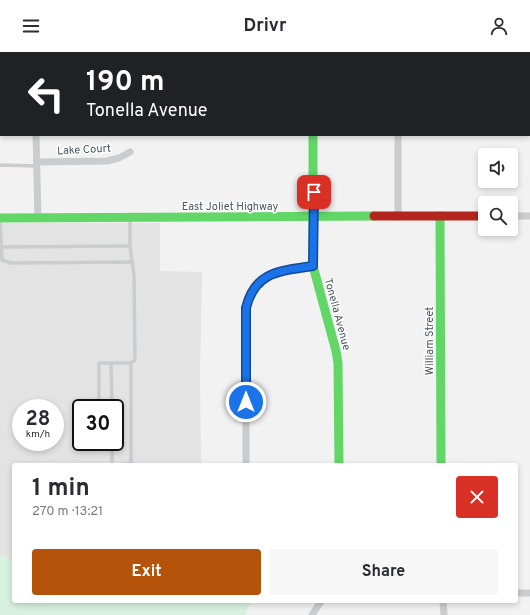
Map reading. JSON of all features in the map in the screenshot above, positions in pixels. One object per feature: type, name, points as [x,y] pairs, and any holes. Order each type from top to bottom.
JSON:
[{"type":"street","points":[[36,136],[38,218]]},
{"type":"street","name":"Tonella Avenue","points":[[313,136],[313,266],[338,363],[339,463]]},
{"type":"street","points":[[398,136],[398,217]]},
{"type":"street","name":"Lake Court","points":[[37,164],[107,162],[130,152]]},
{"type":"street","name":"William Street","points":[[440,216],[441,463]]},
{"type":"street","name":"East Joliet Highway","points":[[0,218],[478,216]]},
{"type":"street","points":[[518,216],[530,216]]},
{"type":"street","points":[[246,463],[246,308],[248,300],[256,286],[265,277],[279,272],[313,266]]},
{"type":"street","points":[[518,593],[530,593]]},
{"type":"street","points":[[312,615],[320,603]]},
{"type":"street","points":[[443,603],[444,615]]},
{"type":"lane","points":[[0,166],[37,164]]},
{"type":"lane","points":[[0,218],[2,260],[11,263],[132,262]]},
{"type":"lane","points":[[130,218],[130,246],[134,275],[135,360],[131,363],[131,463]]},
{"type":"lane","points":[[1,247],[130,246]]},
{"type":"lane","points":[[99,399],[99,363],[131,363]]},
{"type":"lane","points":[[111,363],[112,399]]},
{"type":"lane","points":[[112,451],[112,463]]},
{"type":"shaded area","points":[[0,223],[160,223],[160,271],[202,272],[200,376],[201,463],[12,463],[12,558],[0,555]]},
{"type":"green space","points":[[0,555],[12,558],[12,603],[250,603],[245,615],[0,615]]},
{"type":"traffic: fast","points":[[313,136],[313,266],[338,363],[339,463]]},
{"type":"traffic: fast","points":[[0,218],[374,216]]},
{"type":"traffic: fast","points":[[440,216],[441,463]]},
{"type":"traffic: jam","points":[[374,216],[478,216]]},
{"type":"route","points":[[246,402],[246,308],[248,300],[256,286],[265,277],[279,272],[313,266],[314,192]]}]
